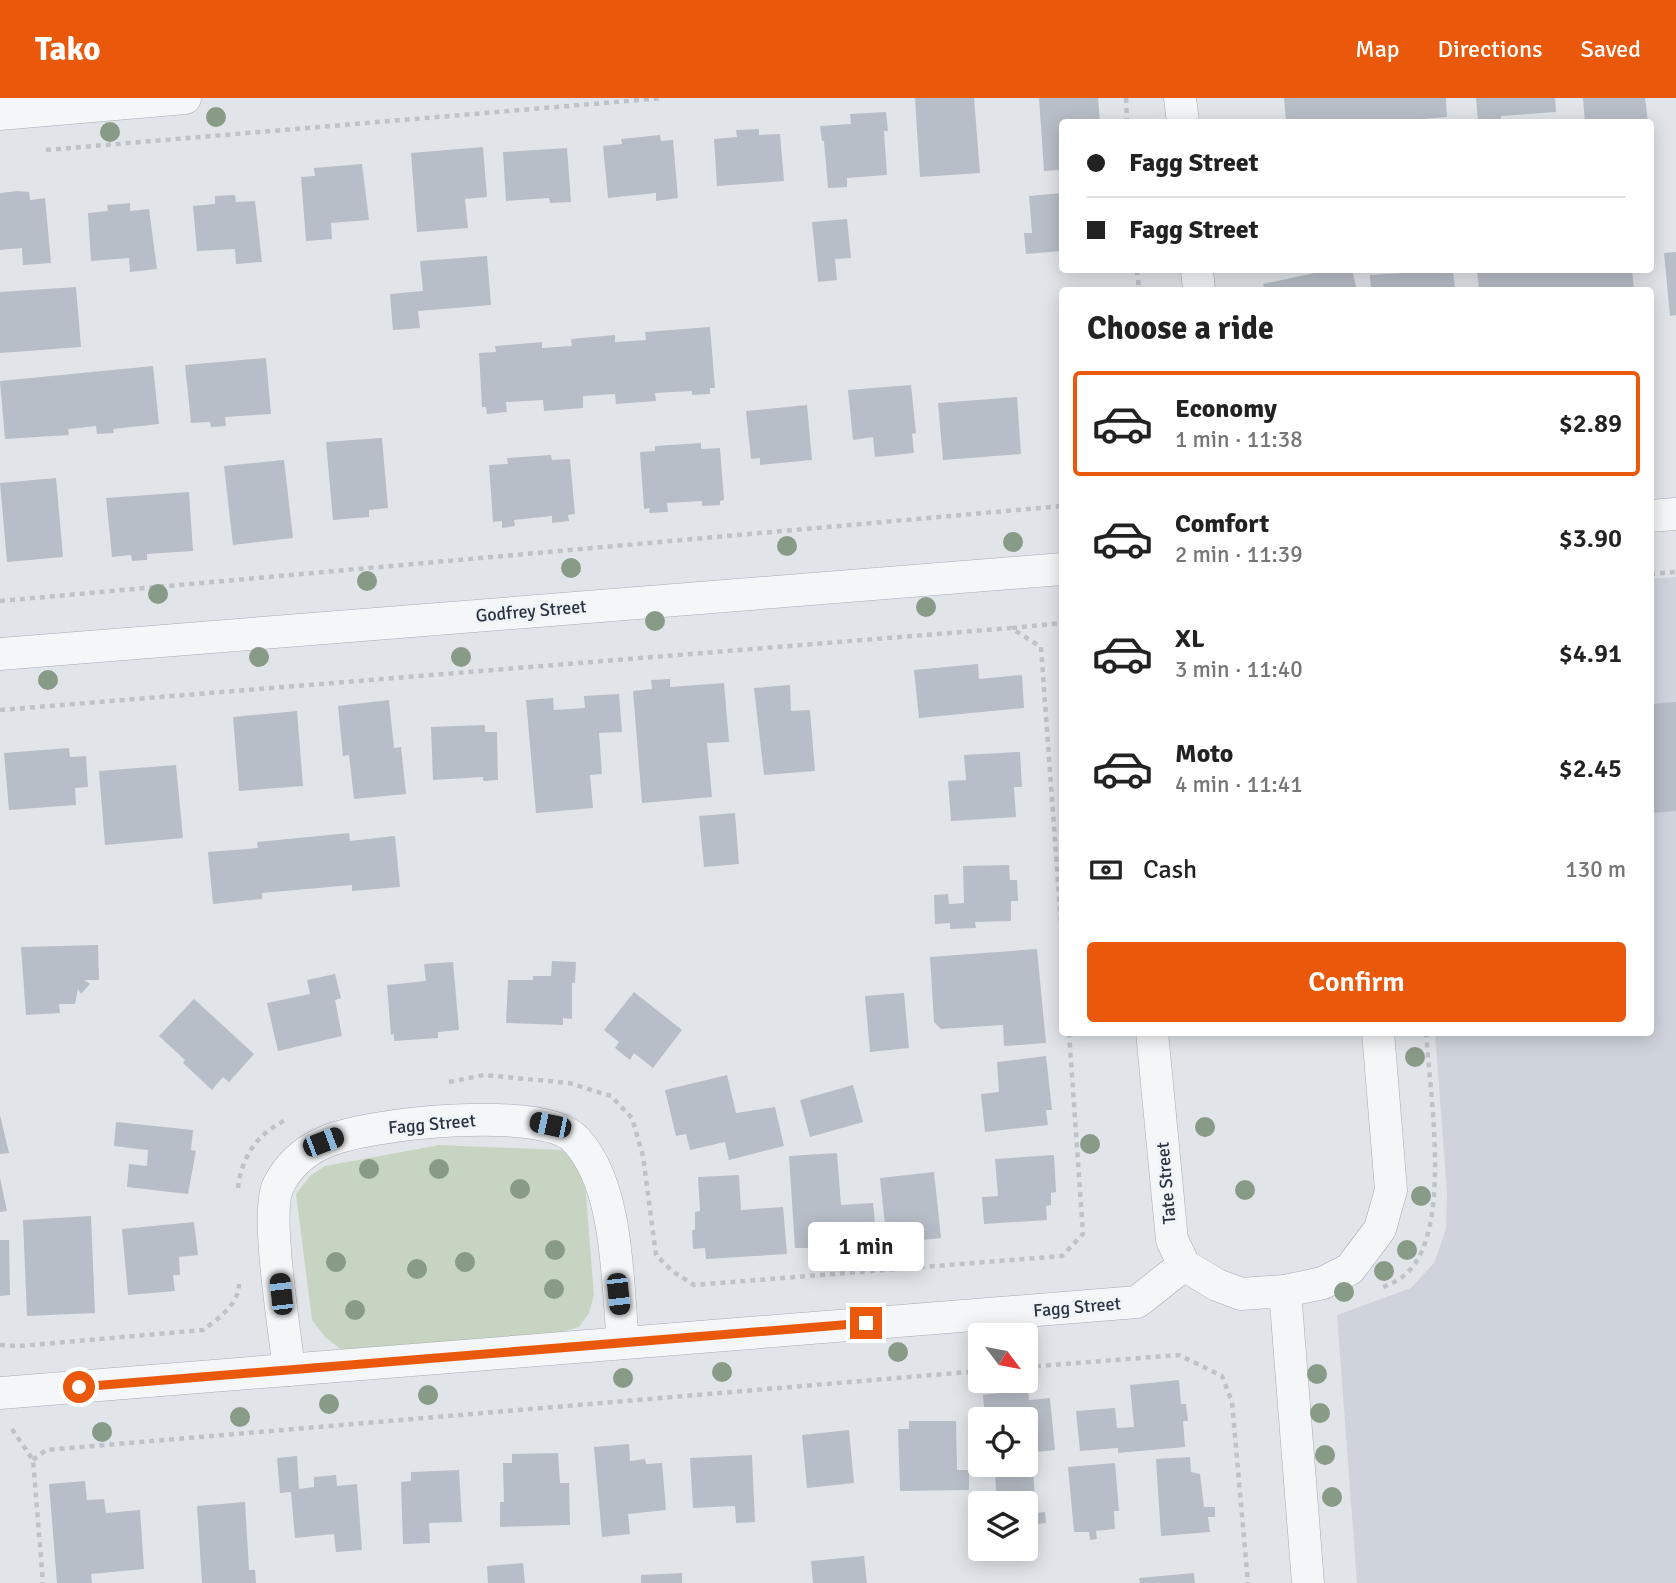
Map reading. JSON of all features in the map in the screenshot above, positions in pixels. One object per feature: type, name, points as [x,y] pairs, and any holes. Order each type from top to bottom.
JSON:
[{"type":"street","points":[[0,114],[185,98]]},
{"type":"street","points":[[1180,98],[1182,119]]},
{"type":"street","points":[[1654,516],[1676,514]]},
{"type":"street","name":"Godfrey Street","points":[[0,654],[1059,569]]},
{"type":"street","name":"Tate Street","points":[[1152,1036],[1172,1240],[1184,1265]]},
{"type":"street","points":[[1184,1265],[1241,1294],[1285,1292],[1323,1283],[1350,1269],[1380,1230],[1391,1191],[1378,1036]]},
{"type":"street","name":"Fagg Street","points":[[289,1370],[272,1217],[278,1187],[290,1166],[304,1153],[323,1142],[346,1134],[406,1125],[521,1119],[550,1125],[574,1137],[594,1163],[608,1197],[623,1343]]},
{"type":"street","name":"Fagg Street","points":[[3,1407],[289,1370],[1136,1302],[1184,1265]]},
{"type":"street","points":[[1285,1292],[1308,1583]]},
{"type":"path","points":[[37,150],[663,98]]},
{"type":"path","points":[[1125,98],[1127,119]]},
{"type":"path","points":[[0,601],[1059,506]]},
{"type":"path","points":[[1654,574],[1676,572]]},
{"type":"path","points":[[0,710],[1059,623]]},
{"type":"path","points":[[1011,628],[1041,647],[1059,896]]},
{"type":"path","points":[[1375,1290],[1399,1280],[1416,1262],[1429,1233],[1434,1194],[1426,1036]]},
{"type":"path","points":[[1038,1366],[1179,1354],[1222,1376],[1232,1402],[1248,1583]]},
{"type":"path","points":[[33,1460],[46,1450],[968,1372]]},
{"type":"path","points":[[3,1407],[33,1460],[43,1583]]},
{"type":"shaded area","points":[[1676,577],[1676,1583],[1357,1583],[1337,1315],[1411,1288],[1434,1263],[1446,1229],[1447,1193],[1435,1036],[1654,1036],[1654,579]]},
{"type":"green space","points":[[440,1145],[561,1150],[574,1157],[584,1170],[594,1295],[589,1313],[579,1327],[557,1333],[364,1352],[342,1350],[325,1337],[312,1320],[296,1194],[310,1176],[325,1166]]},
{"type":"building","points":[[915,98],[974,98],[980,173],[920,177]]},
{"type":"building","points":[[1039,98],[1098,98],[1100,119],[1059,119],[1059,170],[1044,171]]},
{"type":"building","points":[[1284,98],[1446,98],[1447,117],[1286,119]]},
{"type":"building","points":[[1476,98],[1555,98],[1556,112],[1478,119]]},
{"type":"building","points":[[1583,98],[1645,98],[1648,119],[1585,119]]},
{"type":"building","points":[[886,112],[888,131],[884,131],[887,175],[847,178],[847,187],[828,188],[820,126],[851,124],[850,114]]},
{"type":"building","points":[[759,129],[759,135],[780,134],[784,181],[717,186],[714,139],[737,137],[736,130]]},
{"type":"building","points":[[660,135],[661,141],[673,140],[678,198],[656,201],[656,193],[608,198],[603,146],[622,144],[621,139]]},
{"type":"building","points":[[483,147],[487,197],[465,199],[468,228],[417,232],[411,153]]},
{"type":"building","points":[[567,148],[571,202],[550,203],[549,198],[506,201],[503,152]]},
{"type":"building","points":[[362,164],[369,220],[331,223],[332,239],[306,241],[301,177],[315,176],[314,168]]},
{"type":"building","points":[[29,192],[30,200],[45,198],[51,263],[23,265],[22,248],[0,250],[0,193]]},
{"type":"building","points":[[1059,193],[1059,251],[1026,254],[1024,233],[1032,233],[1029,196]]},
{"type":"building","points":[[235,195],[236,202],[255,201],[262,262],[236,264],[235,249],[197,251],[193,206],[215,204],[215,196]]},
{"type":"building","points":[[130,203],[130,211],[149,209],[157,269],[130,272],[129,258],[91,261],[88,213],[108,211],[107,205]]},
{"type":"building","points":[[847,219],[851,258],[835,259],[837,280],[818,282],[812,222]]},
{"type":"building","points":[[1676,252],[1676,315],[1670,316],[1664,253]]},
{"type":"building","points":[[487,256],[491,305],[418,311],[420,328],[393,330],[390,294],[423,291],[420,261]]},
{"type":"building","points":[[1315,273],[1353,273],[1356,287],[1264,287],[1263,284]]},
{"type":"building","points":[[1453,273],[1455,287],[1371,287],[1370,275]]},
{"type":"building","points":[[1477,273],[1632,273],[1634,287],[1479,287]]},
{"type":"building","points":[[76,287],[81,347],[0,353],[0,292]]},
{"type":"building","points":[[710,327],[715,388],[710,388],[710,394],[692,395],[692,391],[655,393],[656,401],[616,404],[615,394],[583,396],[583,408],[544,411],[543,400],[506,402],[507,412],[487,414],[486,407],[482,407],[479,353],[496,352],[495,346],[542,342],[542,348],[572,346],[571,339],[615,335],[615,342],[646,340],[645,332]]},
{"type":"building","points":[[266,358],[271,414],[225,417],[226,426],[211,427],[210,422],[191,423],[185,365]]},
{"type":"building","points":[[153,366],[159,424],[113,429],[114,433],[97,434],[96,426],[68,429],[69,435],[5,439],[0,381]]},
{"type":"building","points":[[911,385],[916,433],[912,434],[914,453],[875,457],[873,437],[853,440],[848,390]]},
{"type":"building","points":[[1017,397],[1021,454],[943,460],[938,403]]},
{"type":"building","points":[[807,405],[812,460],[760,465],[760,458],[751,459],[746,411]]},
{"type":"building","points":[[382,438],[388,508],[369,510],[369,517],[333,520],[326,442]]},
{"type":"building","points":[[701,443],[701,449],[720,448],[724,500],[720,501],[720,505],[702,506],[702,501],[667,503],[668,512],[649,513],[650,508],[644,509],[640,452],[655,451],[655,446]]},
{"type":"building","points":[[551,455],[552,460],[570,459],[575,514],[568,515],[569,521],[552,523],[552,516],[514,520],[515,526],[502,528],[502,521],[493,522],[489,465],[508,464],[507,458]]},
{"type":"building","points":[[284,460],[293,538],[233,545],[224,466]]},
{"type":"building","points":[[56,478],[63,557],[7,562],[0,483]]},
{"type":"building","points":[[189,492],[193,551],[147,554],[147,560],[132,561],[131,555],[112,557],[106,498]]},
{"type":"building","points":[[978,664],[979,679],[1022,675],[1024,708],[919,718],[914,670]]},
{"type":"building","points":[[670,679],[670,687],[724,683],[729,742],[707,743],[712,797],[642,803],[633,691],[652,689],[651,680]]},
{"type":"building","points":[[790,685],[791,711],[810,710],[815,771],[764,775],[754,688]]},
{"type":"building","points":[[619,694],[622,732],[599,733],[602,774],[590,775],[593,808],[536,813],[526,700],[553,698],[554,710],[585,708],[584,696]]},
{"type":"building","points":[[389,700],[394,748],[401,747],[406,794],[354,799],[349,755],[343,756],[338,706]]},
{"type":"building","points":[[1676,702],[1676,811],[1654,813],[1654,704]]},
{"type":"building","points":[[297,711],[303,786],[239,791],[233,717]]},
{"type":"building","points":[[485,725],[485,732],[497,732],[498,780],[483,781],[483,777],[433,780],[431,727]]},
{"type":"building","points":[[69,748],[70,757],[86,756],[88,787],[75,788],[76,805],[9,810],[4,753]]},
{"type":"building","points":[[1020,752],[1022,787],[1014,787],[1016,817],[951,821],[948,781],[966,780],[964,755]]},
{"type":"building","points":[[176,765],[183,838],[105,845],[99,771]]},
{"type":"building","points":[[735,813],[739,864],[704,867],[699,816]]},
{"type":"building","points":[[349,833],[350,841],[395,836],[400,887],[352,891],[352,885],[262,893],[262,899],[213,904],[208,852],[258,848],[257,842]]},
{"type":"building","points":[[1009,865],[1010,880],[1017,880],[1018,901],[1011,901],[1011,921],[975,922],[976,928],[950,929],[950,923],[935,924],[934,895],[948,894],[949,904],[964,903],[963,866]]},
{"type":"building","points":[[98,945],[99,980],[84,980],[90,984],[81,994],[78,989],[75,1004],[59,1004],[60,1013],[26,1015],[21,947]]},
{"type":"building","points":[[1037,949],[1046,1043],[1004,1046],[1003,1025],[941,1029],[934,1022],[930,957]]},
{"type":"building","points":[[552,961],[576,962],[575,983],[572,983],[572,1019],[563,1018],[563,1025],[506,1023],[508,980],[533,980],[533,976],[551,976]]},
{"type":"building","points":[[453,962],[459,1030],[438,1032],[438,1038],[394,1041],[394,1034],[391,1035],[387,985],[426,981],[424,964]]},
{"type":"building","points":[[335,974],[341,998],[335,1000],[342,1036],[278,1051],[267,1003],[310,994],[307,980]]},
{"type":"building","points":[[634,992],[682,1030],[653,1068],[634,1053],[630,1060],[615,1048],[619,1042],[604,1030]]},
{"type":"building","points":[[904,993],[909,1048],[870,1052],[865,996]]},
{"type":"building","points":[[194,999],[254,1054],[229,1082],[223,1077],[212,1090],[159,1036]]},
{"type":"building","points":[[1046,1056],[1052,1110],[1046,1110],[1048,1125],[985,1132],[981,1094],[999,1092],[997,1062]]},
{"type":"building","points":[[727,1075],[736,1113],[775,1107],[784,1146],[729,1160],[725,1142],[690,1150],[686,1134],[676,1136],[665,1090]]},
{"type":"building","points":[[853,1085],[863,1122],[810,1137],[800,1100]]},
{"type":"building","points":[[0,1115],[9,1153],[0,1154]]},
{"type":"building","points":[[116,1122],[193,1130],[191,1150],[196,1151],[188,1194],[127,1187],[129,1164],[147,1166],[148,1150],[114,1146]]},
{"type":"building","points":[[837,1153],[841,1205],[873,1203],[877,1243],[830,1246],[831,1251],[813,1252],[813,1248],[795,1248],[789,1156]]},
{"type":"building","points":[[1054,1155],[1056,1192],[1051,1193],[1051,1205],[1046,1206],[1047,1220],[984,1224],[982,1197],[998,1196],[995,1159]]},
{"type":"building","points":[[934,1172],[941,1238],[887,1244],[880,1178]]},
{"type":"building","points":[[739,1175],[741,1210],[783,1207],[787,1254],[706,1259],[705,1248],[693,1249],[695,1212],[700,1211],[698,1177]]},
{"type":"building","points":[[0,1178],[7,1211],[0,1212]]},
{"type":"building","points":[[91,1216],[95,1313],[27,1316],[23,1220]]},
{"type":"building","points":[[194,1222],[198,1255],[179,1257],[180,1275],[173,1275],[175,1291],[128,1295],[122,1229]]},
{"type":"building","points":[[0,1240],[9,1240],[10,1295],[0,1296]]},
{"type":"building","points":[[1179,1380],[1181,1404],[1186,1404],[1188,1421],[1183,1421],[1185,1447],[1118,1453],[1118,1448],[1080,1451],[1076,1411],[1115,1408],[1117,1428],[1134,1427],[1130,1385]]},
{"type":"building","points":[[1028,1393],[1029,1400],[1050,1398],[1055,1450],[1038,1452],[1038,1407],[984,1407],[983,1395]]},
{"type":"building","points":[[909,1421],[956,1421],[957,1470],[968,1470],[969,1490],[900,1491],[898,1429],[909,1429]]},
{"type":"building","points":[[849,1430],[854,1483],[807,1488],[802,1435]]},
{"type":"building","points":[[629,1444],[630,1461],[645,1459],[646,1464],[662,1463],[666,1510],[628,1514],[630,1534],[602,1537],[594,1447]]},
{"type":"building","points":[[558,1453],[560,1483],[569,1483],[570,1525],[500,1527],[500,1502],[504,1502],[503,1463],[512,1463],[512,1454]]},
{"type":"building","points":[[752,1455],[755,1522],[736,1523],[735,1506],[693,1508],[690,1458]]},
{"type":"building","points":[[297,1456],[299,1489],[314,1487],[314,1477],[336,1475],[337,1486],[357,1484],[362,1550],[336,1552],[334,1534],[295,1538],[291,1492],[280,1493],[277,1458]]},
{"type":"building","points":[[1190,1457],[1191,1472],[1200,1474],[1204,1507],[1215,1507],[1215,1517],[1208,1517],[1210,1532],[1161,1536],[1156,1459]]},
{"type":"building","points":[[1115,1463],[1119,1511],[1114,1511],[1115,1529],[1096,1531],[1097,1539],[1090,1540],[1089,1532],[1074,1532],[1068,1467]]},
{"type":"building","points":[[459,1470],[462,1522],[429,1523],[430,1543],[403,1544],[401,1482],[411,1481],[411,1472]]},
{"type":"building","points":[[995,1477],[1033,1477],[1034,1491],[996,1491]]},
{"type":"building","points":[[85,1481],[87,1500],[104,1499],[106,1513],[140,1510],[144,1569],[91,1574],[92,1583],[57,1583],[49,1484]]},
{"type":"building","points":[[245,1502],[249,1570],[255,1570],[256,1583],[202,1583],[197,1506]]},
{"type":"building","points":[[1045,1512],[1046,1523],[1038,1524],[1038,1513]]},
{"type":"building","points":[[864,1556],[867,1583],[813,1583],[811,1561]]},
{"type":"building","points":[[523,1563],[525,1583],[488,1583],[487,1566]]},
{"type":"building","points":[[682,1573],[682,1583],[641,1583],[641,1575]]},
{"type":"building","points":[[1194,1573],[1195,1583],[1140,1583],[1139,1578]]},
{"type":"route","points":[[79,1387],[866,1323]]}]
